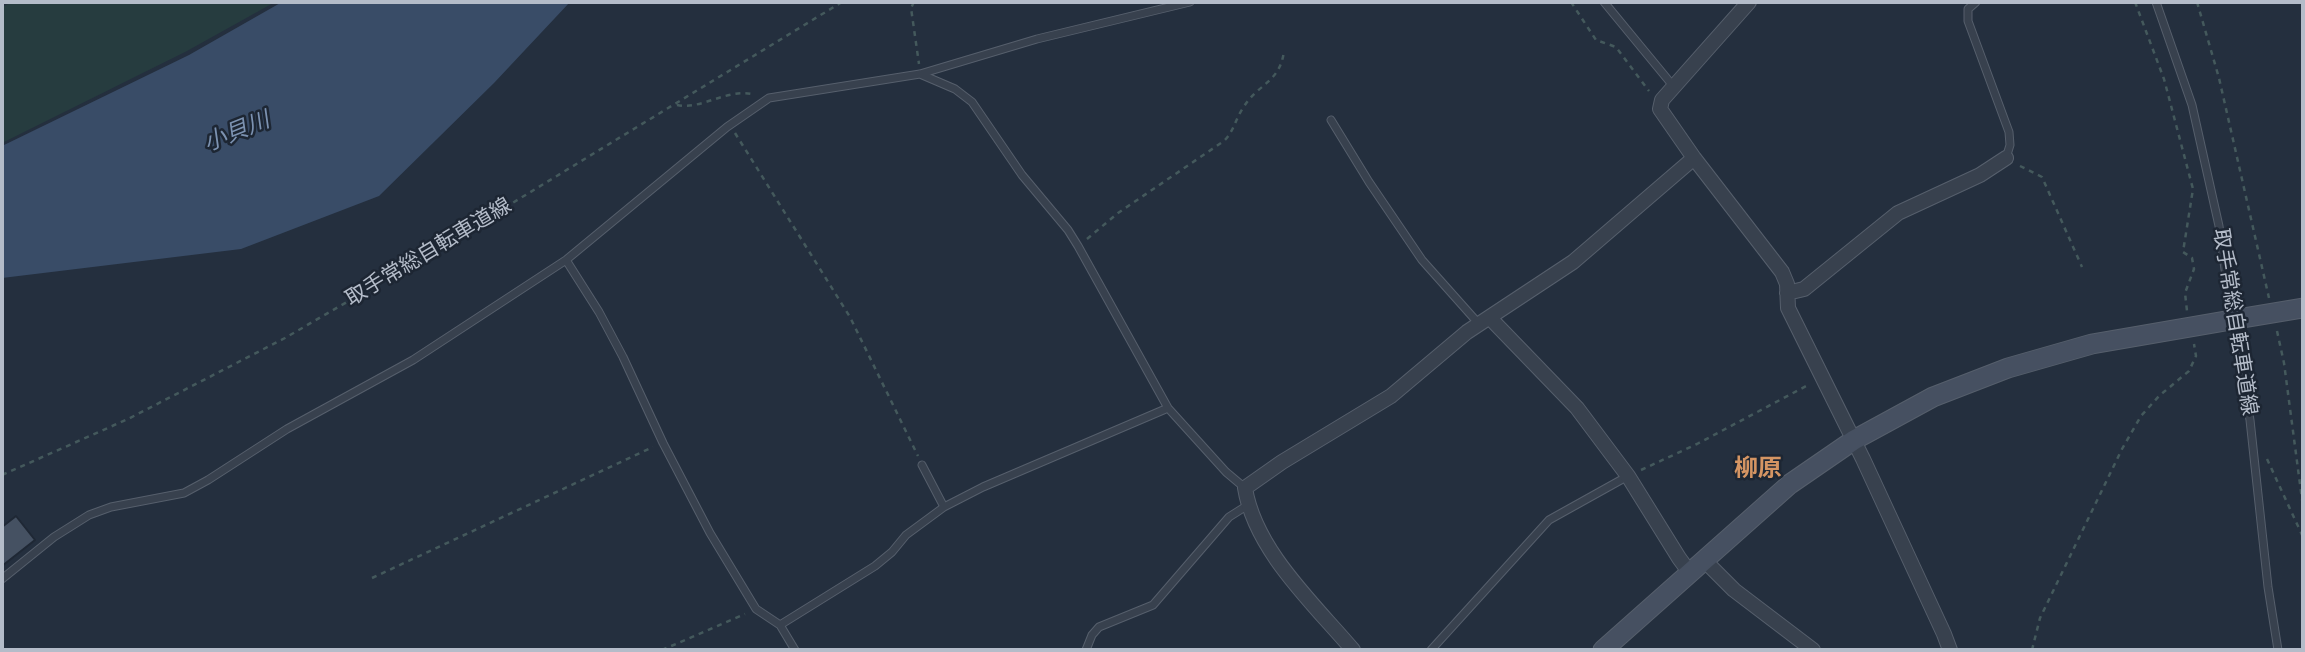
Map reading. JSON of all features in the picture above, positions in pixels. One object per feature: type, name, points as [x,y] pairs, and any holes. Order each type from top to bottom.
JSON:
[{"type":"street","points":[[1749,2],[1662,100],[1660,108],[1694,158],[1782,272],[1787,284],[1788,308],[1854,440],[1950,650]]},
{"type":"street","points":[[1353,650],[1285,570],[1259,533],[1248,505],[1245,488],[1282,462],[1391,396],[1446,348],[1573,262],[1694,158]]},
{"type":"street","points":[[1787,293],[1804,289],[1898,213],[1980,175],[2006,158]]},
{"type":"street","points":[[1603,650],[1790,484],[1854,440],[1933,397],[2008,368],[2092,344],[2303,308]]},
{"type":"street","points":[[1485,321],[1577,408],[1628,476],[1679,558],[1697,566],[1734,590],[1814,650]]},
{"type":"lane","points":[[2,579],[54,537],[89,515],[111,507],[184,492],[208,480],[287,429],[413,360],[566,260],[727,127],[769,98],[920,74],[1037,39],[1191,2]]},
{"type":"lane","points":[[1604,2],[1674,87]]},
{"type":"lane","points":[[1963,2],[1968,9],[1968,21],[2009,132],[2010,145],[2006,158]]},
{"type":"lane","points":[[1968,9],[1976,2]]},
{"type":"lane","name":"取手常総自転車道線","points":[[2156,2],[2192,105],[2219,226],[2250,420],[2268,587],[2278,650]]},
{"type":"lane","points":[[920,74],[955,89],[972,102],[1022,175],[1068,230],[1168,408],[1226,472],[1245,488]]},
{"type":"lane","points":[[1331,120],[1422,260],[1485,321]]},
{"type":"lane","points":[[566,260],[617,346],[710,533],[756,609],[780,625],[796,650]]},
{"type":"lane","points":[[780,625],[875,566],[892,552],[906,535],[944,507],[982,487],[1168,408]]},
{"type":"lane","points":[[922,465],[944,507]]},
{"type":"lane","points":[[1431,650],[1549,520],[1628,476]]},
{"type":"lane","points":[[1086,650],[1092,635],[1099,627],[1153,605],[1229,517],[1248,505]]},
{"type":"path","name":"取手常総自転車道線","points":[[2,475],[128,419],[285,338],[419,260],[842,2]]},
{"type":"path","points":[[914,2],[911,8],[920,74]]},
{"type":"path","points":[[1571,2],[1596,40],[1616,47],[1660,108]]},
{"type":"path","points":[[2135,2],[2164,79],[2193,189],[2183,252],[2192,258],[2193,269],[2185,293],[2188,314]]},
{"type":"path","points":[[2197,2],[2220,78],[2272,309]]},
{"type":"path","points":[[1078,246],[1118,213],[1224,141],[1231,134],[1243,106],[1282,66],[1284,51]]},
{"type":"path","points":[[675,104],[686,107],[732,93],[769,98]]},
{"type":"path","points":[[727,127],[734,132],[850,317],[922,465]]},
{"type":"path","points":[[2006,158],[2042,177],[2082,267]]},
{"type":"path","points":[[2275,322],[2284,363],[2303,507]]},
{"type":"path","points":[[2032,650],[2040,618],[2122,449],[2141,416],[2159,396],[2189,371],[2196,356],[2193,343]]},
{"type":"path","points":[[1628,476],[1697,444],[1822,377]]},
{"type":"path","points":[[372,578],[663,443]]},
{"type":"path","points":[[2264,454],[2303,537]]},
{"type":"path","points":[[662,650],[756,609]]},
{"type":"green space","points":[[13,2],[275,2],[187,51],[2,143],[2,7]]},
{"type":"water","name":"小貝川","points":[[282,2],[570,2],[494,83],[379,196],[241,249],[2,278],[2,146],[189,55]]},
{"type":"building","points":[[16,516],[35,540],[2,566],[2,527]]},
{"type":"district","name":"柳原","points":[[1758,470]]}]
